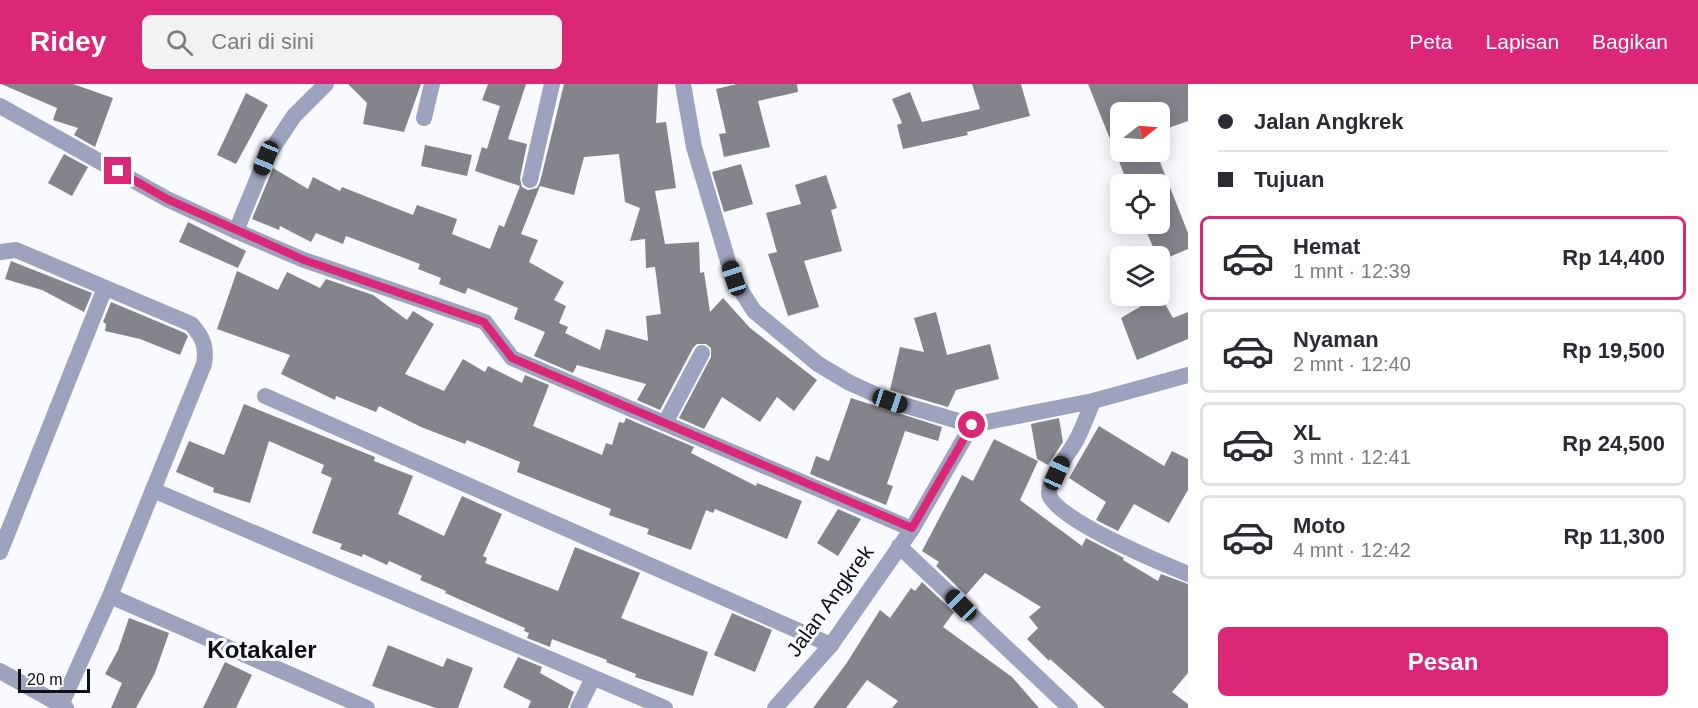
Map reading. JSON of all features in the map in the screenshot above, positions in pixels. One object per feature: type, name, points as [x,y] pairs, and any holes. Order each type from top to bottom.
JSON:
[{"type":"street","points":[[236,231],[266,158],[294,116],[326,84]]},
{"type":"street","points":[[424,118],[432,84]]},
{"type":"street","points":[[683,84],[694,147],[734,278],[754,311],[818,364],[850,383],[890,401],[972,425],[1093,401],[1188,375]]},
{"type":"street","points":[[530,180],[549,85]]},
{"type":"street","points":[[0,106],[167,199],[236,231],[304,260],[484,322],[512,358],[912,528]]},
{"type":"street","points":[[0,252],[16,250],[191,324],[201,335],[205,348],[204,364],[64,706],[0,671]]},
{"type":"street","points":[[0,552],[105,288]]},
{"type":"street","points":[[665,423],[702,353]]},
{"type":"street","points":[[265,396],[831,645]]},
{"type":"street","points":[[1093,401],[1077,439],[1052,483],[1048,494],[1050,501],[1064,513],[1138,554],[1188,574]]},
{"type":"street","name":"Jalan Angkrek","points":[[775,708],[831,645],[912,528],[972,425]]},
{"type":"street","points":[[153,490],[665,708]]},
{"type":"street","points":[[899,546],[1071,708]]},
{"type":"street","points":[[110,596],[367,708]]},
{"type":"street","points":[[578,708],[593,678]]},
{"type":"building","points":[[1,84],[73,84],[113,98],[95,147],[74,135],[78,128],[53,120],[57,108]]},
{"type":"building","points":[[348,84],[421,84],[404,132],[363,124],[367,103]]},
{"type":"building","points":[[488,84],[526,84],[508,139],[527,144],[520,178],[522,187],[528,190],[537,188],[540,182],[564,84],[658,84],[656,123],[666,122],[676,188],[655,191],[665,244],[699,242],[700,273],[704,272],[710,312],[723,298],[750,328],[817,380],[794,411],[777,397],[760,422],[722,397],[704,429],[679,418],[711,357],[711,348],[706,344],[697,344],[693,348],[660,410],[637,400],[646,384],[577,365],[573,373],[534,356],[545,332],[514,319],[518,308],[468,288],[465,294],[439,284],[441,278],[418,269],[420,264],[346,236],[343,244],[316,233],[311,242],[280,226],[279,230],[252,219],[273,168],[308,189],[313,177],[340,191],[342,187],[413,215],[417,205],[457,219],[452,234],[490,249],[499,225],[504,227],[520,186],[475,171],[482,147],[487,149],[500,106],[482,100]],"holes":[[[619,154],[625,202],[640,208],[630,241],[645,239],[646,268],[655,267],[661,314],[646,316],[648,341],[606,329],[600,350],[565,333],[568,327],[559,323],[566,306],[554,300],[564,282],[529,262],[538,240],[521,234],[540,186],[574,195],[584,157]]]},
{"type":"building","points":[[737,84],[797,84],[798,92],[758,101],[770,147],[724,157],[719,134],[726,133],[716,89]]},
{"type":"building","points":[[972,84],[1021,84],[1030,116],[967,132],[968,135],[903,149],[897,125],[902,123],[892,99],[910,92],[922,122],[980,109]]},
{"type":"building","points":[[1088,84],[1188,84],[1188,121],[1170,127],[1170,102],[1110,102],[1110,139]]},
{"type":"building","points":[[246,93],[268,105],[236,164],[217,155]]},
{"type":"building","points":[[425,145],[472,155],[467,176],[421,166]]},
{"type":"building","points":[[64,154],[88,167],[72,196],[48,183]]},
{"type":"building","points":[[1119,162],[1160,162],[1165,174],[1124,174]]},
{"type":"building","points":[[741,164],[753,204],[724,212],[712,172]]},
{"type":"building","points":[[826,175],[837,208],[831,210],[842,251],[804,261],[819,307],[788,316],[768,254],[777,252],[766,213],[801,204],[795,185]]},
{"type":"building","points":[[1170,187],[1188,233],[1188,249],[1170,257],[1170,246],[1153,246],[1147,234],[1170,234]]},
{"type":"building","points":[[188,222],[246,251],[238,268],[179,242]]},
{"type":"building","points":[[11,261],[92,293],[84,312],[42,290],[5,279]]},
{"type":"building","points":[[237,271],[278,290],[287,272],[320,288],[326,279],[373,295],[407,320],[413,311],[434,324],[405,374],[444,391],[463,359],[485,372],[488,366],[522,383],[525,375],[549,385],[533,426],[602,455],[606,443],[612,445],[619,422],[624,423],[626,418],[694,447],[691,453],[756,486],[757,483],[802,501],[787,539],[715,509],[713,513],[706,510],[691,550],[647,534],[649,529],[609,515],[611,509],[517,472],[520,462],[467,440],[465,444],[421,427],[379,406],[376,412],[336,396],[335,400],[281,374],[290,355],[217,329]]},
{"type":"building","points":[[111,302],[185,333],[188,336],[180,355],[140,339],[105,331],[106,324],[103,322]]},
{"type":"building","points":[[1141,306],[1166,306],[1173,318],[1188,312],[1188,339],[1137,360],[1121,318]]},
{"type":"building","points":[[936,312],[947,355],[990,344],[999,379],[956,390],[948,407],[890,390],[900,347],[924,352],[914,318]]},
{"type":"building","points":[[851,398],[942,427],[938,441],[905,431],[887,484],[893,486],[886,505],[810,474],[816,456],[829,461]]},
{"type":"building","points":[[244,404],[375,457],[374,461],[413,476],[398,514],[444,536],[462,496],[502,514],[483,556],[487,558],[485,563],[558,591],[575,547],[640,573],[621,618],[708,652],[693,696],[635,677],[636,674],[606,662],[607,660],[552,639],[550,647],[527,638],[529,633],[524,631],[525,628],[445,593],[446,591],[420,580],[422,576],[389,561],[387,565],[363,554],[362,557],[340,549],[342,544],[312,533],[332,478],[321,473],[324,465],[269,441],[250,503],[213,492],[214,488],[176,472],[189,441],[224,455]]},
{"type":"building","points":[[1059,418],[1063,442],[1048,465],[1037,459],[1031,424]]},
{"type":"building","points":[[1099,426],[1164,466],[1172,451],[1188,459],[1188,490],[1169,523],[1134,504],[1118,531],[1096,520],[1106,502],[1069,478]]},
{"type":"building","points":[[994,439],[1038,461],[1020,500],[1082,546],[1086,538],[1124,558],[1123,560],[1158,581],[1161,574],[1188,584],[1188,673],[1172,692],[1188,704],[1188,708],[1105,708],[1050,659],[1049,661],[1027,639],[1038,628],[1029,617],[1041,607],[985,573],[966,595],[936,566],[939,562],[922,551],[962,475],[973,481]]},
{"type":"building","points":[[838,509],[861,519],[838,556],[817,543]]},
{"type":"building","points":[[922,582],[954,612],[943,627],[1012,677],[1039,708],[892,708],[898,701],[867,680],[846,708],[813,708],[846,664],[880,610],[890,618],[911,588],[915,591]]},
{"type":"building","points":[[732,613],[772,630],[755,672],[714,655]]},
{"type":"building","points":[[129,618],[169,633],[155,673],[136,708],[111,708],[122,683],[105,674],[118,650]]},
{"type":"building","points":[[388,645],[443,667],[447,658],[473,668],[458,708],[436,708],[372,686]]},
{"type":"building","points":[[518,657],[542,667],[540,673],[574,692],[568,708],[528,708],[531,701],[503,687]]},
{"type":"building","points":[[225,662],[252,675],[236,708],[203,708]]},
{"type":"district","name":"Kotakaler","points":[[262,650]]},
{"type":"route","points":[[118,171],[167,199],[304,260],[474,317],[493,330],[512,358],[912,528],[972,425]]}]
